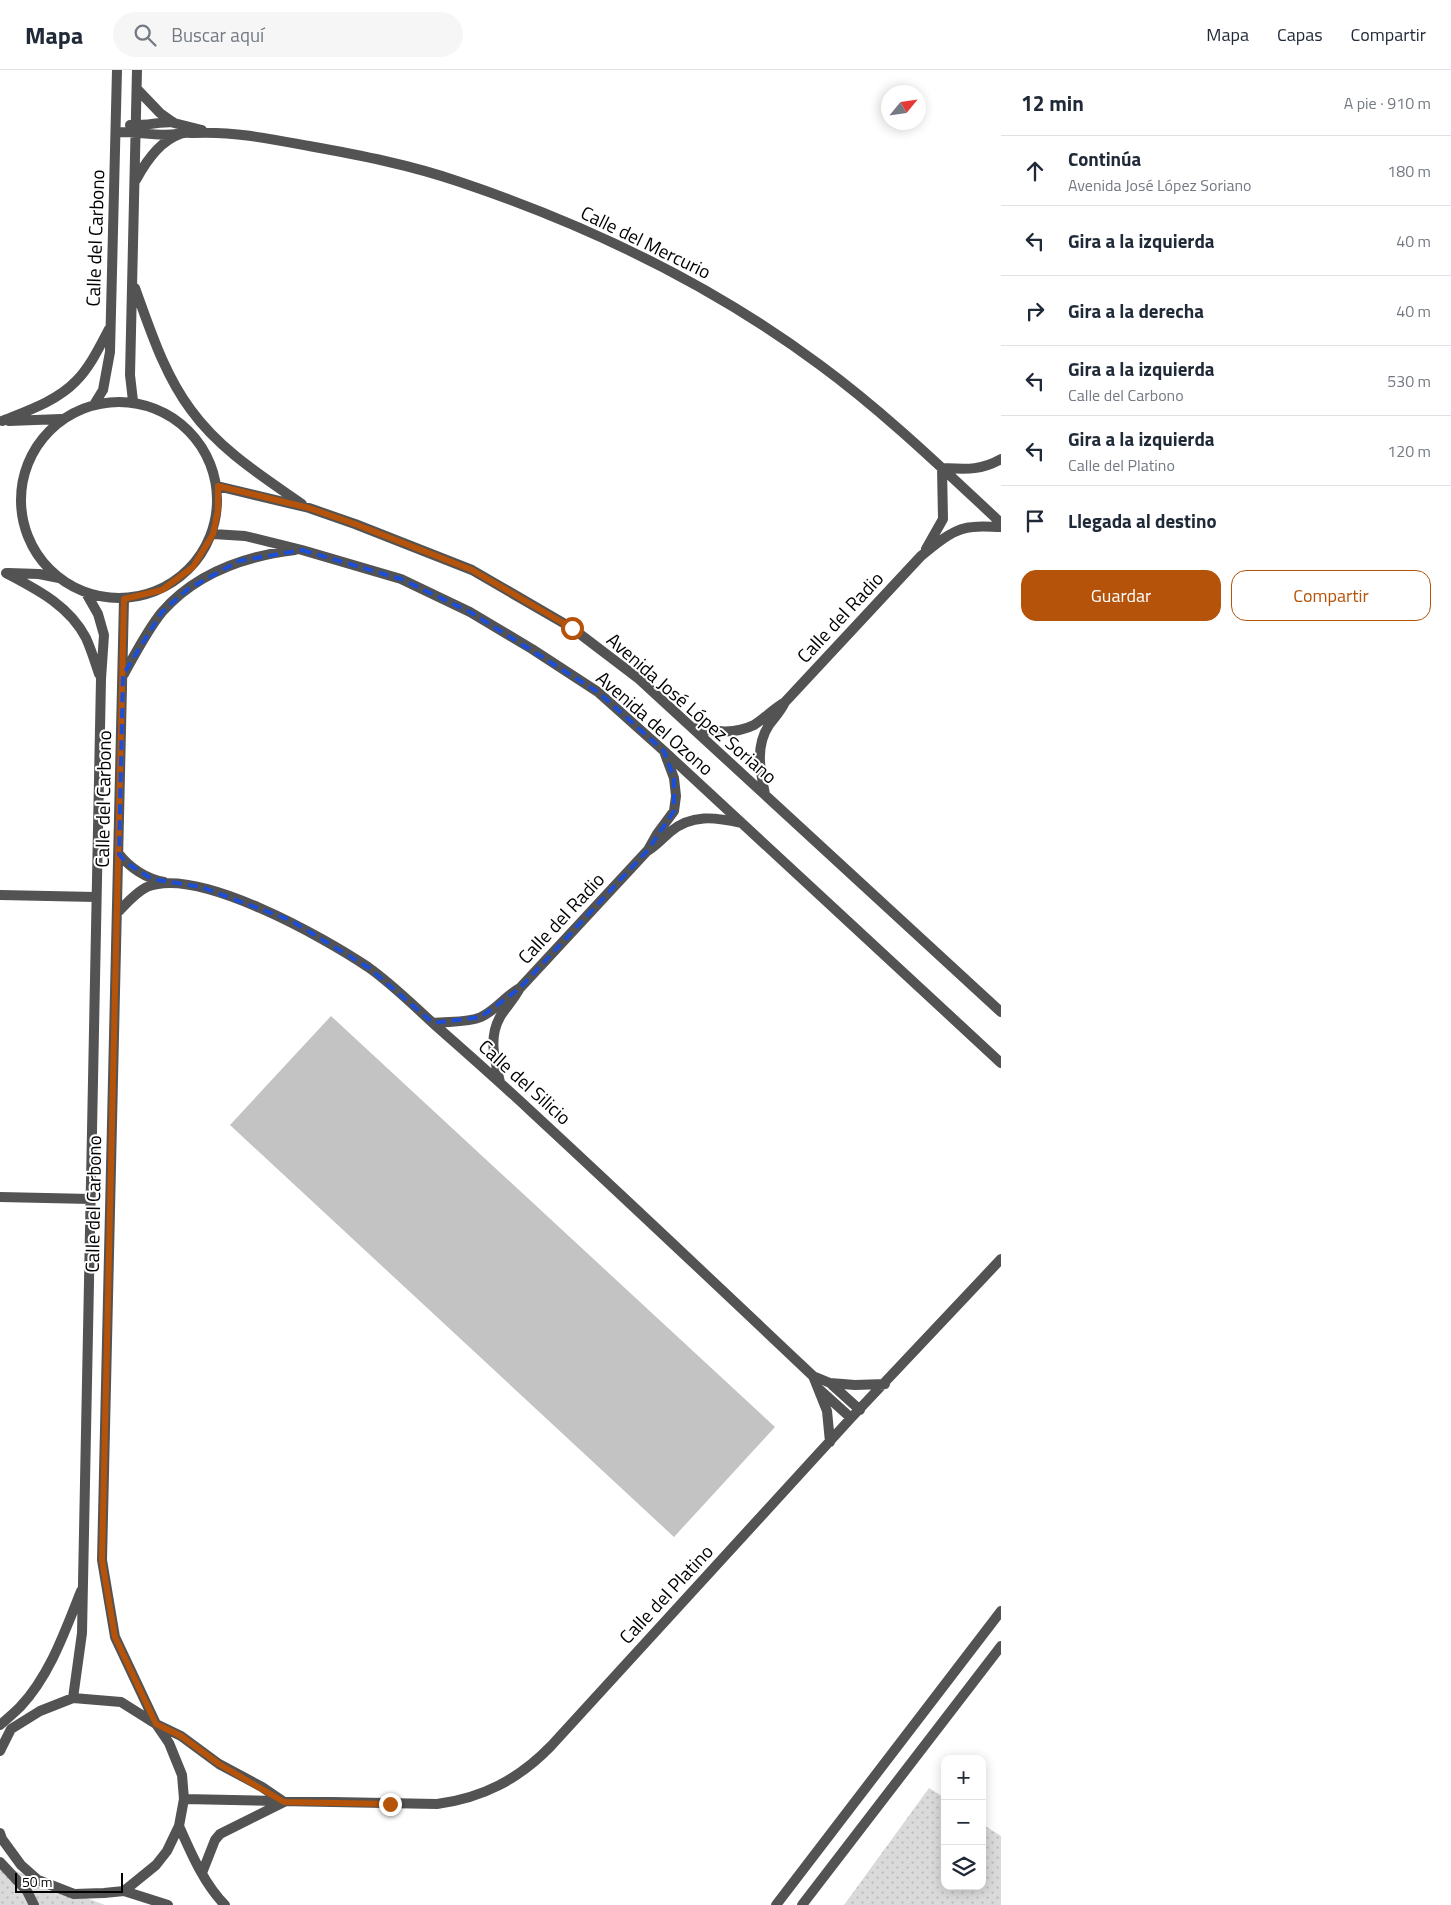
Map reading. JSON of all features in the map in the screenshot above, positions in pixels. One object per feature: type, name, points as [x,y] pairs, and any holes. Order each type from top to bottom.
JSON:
[{"type":"street","name":"Calle del Carbono","points":[[95,403],[103,390],[110,352],[117,70]]},
{"type":"street","name":"Calle del Carbono","points":[[133,401],[130,375],[138,70]]},
{"type":"street","points":[[137,89],[160,113],[174,122]]},
{"type":"street","points":[[136,129],[159,122],[174,122],[208,132]]},
{"type":"street","points":[[116,128],[136,129],[164,136],[180,133],[208,132]]},
{"type":"street","name":"Calle del Mercurio","points":[[208,132],[282,141],[359,155],[458,181],[532,208],[619,244],[696,284],[821,365],[942,468],[1001,523]]},
{"type":"street","points":[[136,180],[146,162],[164,144],[180,133]]},
{"type":"street","name":"Avenida José López Soriano","points":[[133,283],[159,354],[190,410],[228,451],[309,508]]},
{"type":"street","points":[[1,421],[40,405],[60,394],[77,381],[111,326]]},
{"type":"street","points":[[3,573],[39,574],[59,578],[86,593],[105,598],[124,599],[162,590],[193,567],[213,534],[218,510],[218,486],[203,446],[173,416],[133,401],[95,403],[61,419],[36,446],[22,480],[22,516],[35,551],[59,578]]},
{"type":"street","points":[[1,421],[61,419]]},
{"type":"street","points":[[942,468],[976,469],[1001,459]]},
{"type":"street","name":"Calle del Radio","points":[[921,556],[943,519],[942,468]]},
{"type":"street","name":"Avenida José López Soriano","points":[[218,486],[309,508],[472,570],[572,628],[639,679],[1001,1012]]},
{"type":"street","name":"Calle del Radio","points":[[765,794],[760,770],[759,747],[769,725],[781,711],[785,702],[921,556],[939,541],[954,532],[972,527],[1001,527]]},
{"type":"street","name":"Avenida del Ozono","points":[[213,534],[244,536],[302,550],[401,579],[470,612],[598,692],[1001,1063]]},
{"type":"street","points":[[123,675],[162,612],[188,589],[210,574],[239,561],[276,552],[302,550]]},
{"type":"street","points":[[3,573],[50,598],[70,615],[85,637],[101,679]]},
{"type":"street","name":"Calle del Carbono","points":[[73,1698],[82,1633],[96,897],[101,679],[104,635],[98,614],[86,593]]},
{"type":"street","name":"Calle del Carbono","points":[[124,599],[102,1560],[115,1637],[156,1724]]},
{"type":"street","name":"Calle del Radio","points":[[692,728],[727,732],[743,729],[754,724],[773,708],[785,702]]},
{"type":"street","name":"Calle del Radio","points":[[500,1082],[492,1043],[495,1027],[500,1016],[513,1002],[520,988],[648,850],[674,811],[676,796],[674,778],[664,751]]},
{"type":"street","name":"Calle del Radio","points":[[648,850],[658,845],[670,832],[686,821],[718,818],[741,823]]},
{"type":"street","name":"Calle del Silicio","points":[[119,854],[140,874],[152,879],[201,887],[290,920],[370,968],[409,1000],[500,1082],[813,1376],[830,1383],[855,1385],[885,1384]]},
{"type":"street","name":"Calle del Silicio","points":[[117,913],[147,887],[170,883]]},
{"type":"street","points":[[0,895],[96,897]]},
{"type":"street","name":"Calle del Radio","points":[[433,1023],[481,1017],[502,1003],[510,993],[520,988]]},
{"type":"street","points":[[0,1197],[91,1199]]},
{"type":"street","name":"Calle del Platino","points":[[184,1799],[437,1804],[475,1796],[499,1787],[514,1778],[551,1746],[851,1418],[1001,1259]]},
{"type":"street","name":"Calle del Silicio","points":[[813,1376],[827,1411],[830,1442]]},
{"type":"street","name":"Calle del Silicio","points":[[830,1383],[860,1410]]},
{"type":"street","name":"Calle del Silicio","points":[[819,1389],[851,1418]]},
{"type":"street","name":"Calle del Carbono","points":[[0,1725],[21,1706],[41,1680],[56,1651],[83,1586]]},
{"type":"street","points":[[776,1905],[1001,1611]]},
{"type":"street","points":[[802,1905],[1001,1646]]},
{"type":"street","points":[[0,1732],[11,1729],[40,1711],[73,1698]]},
{"type":"street","name":"Calle del Platino","points":[[73,1698],[121,1702],[156,1724],[181,1736],[219,1764],[284,1802]]},
{"type":"street","points":[[124,1890],[156,1865],[167,1852],[179,1826],[184,1799],[182,1775],[170,1743],[156,1724]]},
{"type":"street","points":[[0,1751],[11,1729]]},
{"type":"street","name":"Calle del Platino","points":[[202,1873],[215,1840],[220,1834],[284,1802]]},
{"type":"street","points":[[179,1826],[202,1873],[224,1905]]},
{"type":"street","points":[[0,1833],[21,1865],[38,1880],[74,1894],[124,1890],[168,1905]]},
{"type":"street","points":[[0,1862],[27,1891],[34,1905]]},
{"type":"street","points":[[11,1872],[21,1865]]},
{"type":"street","points":[[103,1905],[104,1893]]},
{"type":"highlighted area","points":[[302,550],[401,579],[470,612],[598,692],[664,751],[674,778],[674,811],[648,850],[520,988],[481,1017],[433,1023],[369,968],[290,920],[201,887],[152,879],[125,862],[119,854],[123,675],[162,612],[188,589],[239,561]]},
{"type":"shaded area","points":[[929,1788],[941,1796],[941,1890],[986,1890],[986,1827],[1001,1836],[1001,1905],[844,1905]]},
{"type":"shaded area","points":[[0,1865],[105,1905],[0,1905]]},
{"type":"building","points":[[331,1016],[775,1427],[674,1537],[230,1125]]},
{"type":"route","points":[[390,1804],[284,1802],[233,1773],[181,1736],[156,1724],[115,1637],[102,1560],[124,599],[162,590],[193,567],[213,534],[218,510],[218,486],[309,508],[472,570],[572,628]]}]
